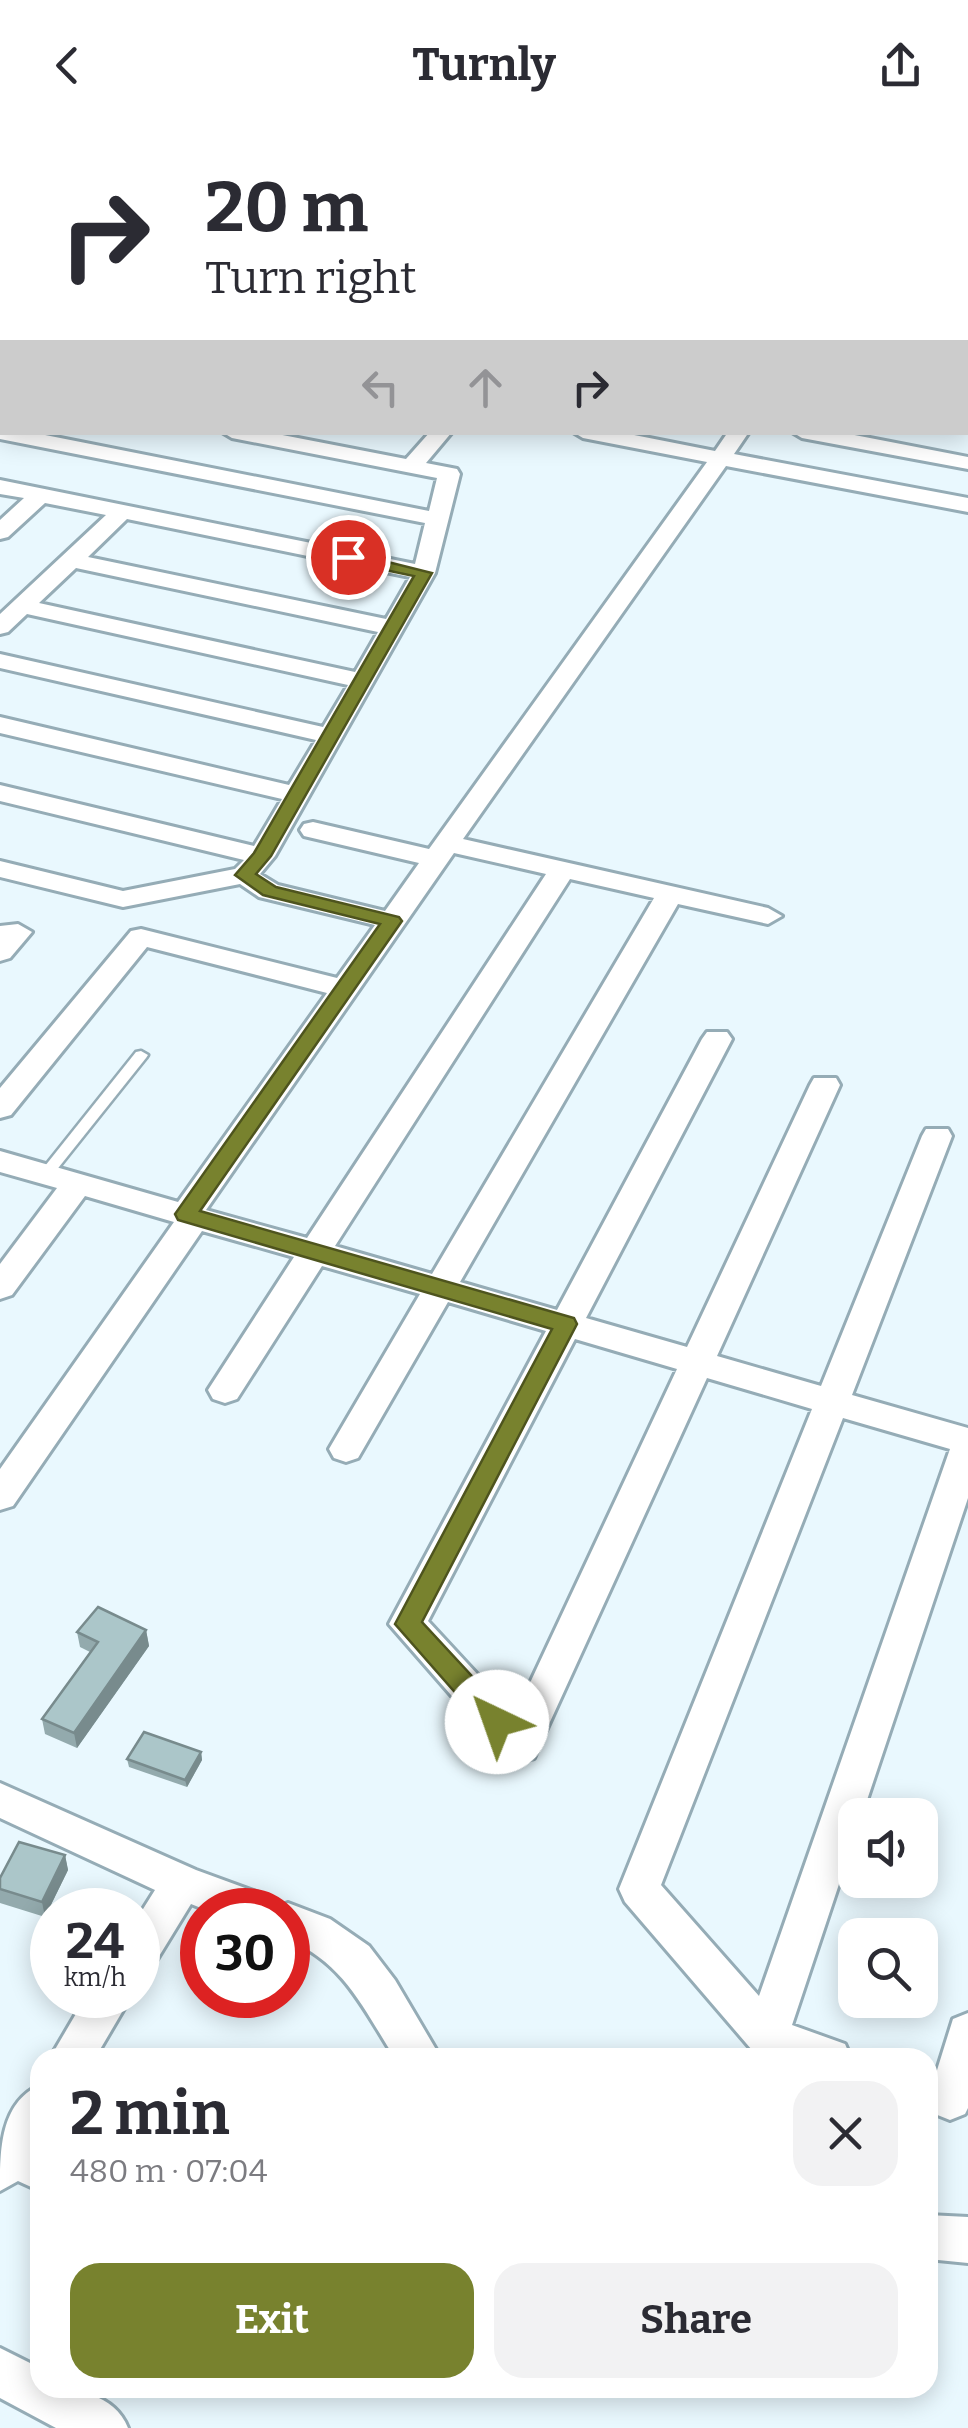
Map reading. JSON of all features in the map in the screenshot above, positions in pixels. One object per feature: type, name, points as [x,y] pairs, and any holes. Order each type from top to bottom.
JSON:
[{"type":"street","points":[[10,435],[438,519]]},
{"type":"street","points":[[0,868],[123,899],[253,866],[394,628],[424,573],[449,474],[248,435]]},
{"type":"street","points":[[325,450],[340,435]]},
{"type":"street","points":[[411,467],[439,435]]},
{"type":"street","points":[[599,435],[968,505]]},
{"type":"street","points":[[0,1496],[345,988],[737,435]]},
{"type":"street","points":[[819,435],[968,462]]},
{"type":"street","points":[[0,487],[424,573]]},
{"type":"street","points":[[0,532],[41,495]]},
{"type":"street","points":[[0,627],[122,512]]},
{"type":"street","points":[[70,560],[394,628]]},
{"type":"street","points":[[21,606],[363,681]]},
{"type":"street","points":[[0,661],[331,736]]},
{"type":"street","points":[[0,726],[297,795]]},
{"type":"street","points":[[0,793],[253,866],[270,891],[392,921]]},
{"type":"street","points":[[312,830],[563,870],[768,916]]},
{"type":"street","points":[[226,1390],[563,870]]},
{"type":"street","points":[[346,1449],[670,894]]},
{"type":"street","points":[[0,934],[18,932],[0,952]]},
{"type":"street","points":[[0,1108],[141,937],[345,988]]},
{"type":"street","points":[[717,1039],[408,1624],[520,1746],[825,1085]]},
{"type":"street","points":[[801,2048],[767,2036],[640,1890],[937,1136]]},
{"type":"street","points":[[0,1161],[968,1443],[767,2036]]},
{"type":"street","points":[[0,1287],[78,1183]]},
{"type":"street","points":[[0,1800],[196,1888]]},
{"type":"street","points":[[160,1918],[182,1883]]},
{"type":"street","points":[[310,1930],[338,1942],[381,1993],[414,2048]]},
{"type":"street","points":[[77,2048],[96,2018]]},
{"type":"street","points":[[948,2098],[968,2032]]},
{"type":"street","points":[[12,2160],[30,2125]]},
{"type":"street","points":[[938,2238],[968,2240]]},
{"type":"street","points":[[0,2372],[30,2388]]},
{"type":"street","points":[[48,2398],[104,2428]]},
{"type":"lane","points":[[46,1174],[141,1055]]},
{"type":"building","points":[[98,1607],[146,1630],[74,1733],[42,1719],[98,1642],[77,1632]]},
{"type":"building","points":[[144,1732],[201,1752],[185,1780],[127,1759]]},
{"type":"building","points":[[19,1842],[65,1855],[49,1888],[30,1888],[30,1898],[0,1889],[0,1878]]},
{"type":"route","points":[[348,557],[424,573],[262,856],[244,875],[270,891],[392,921],[186,1214],[566,1324],[408,1624],[497,1722]]}]
